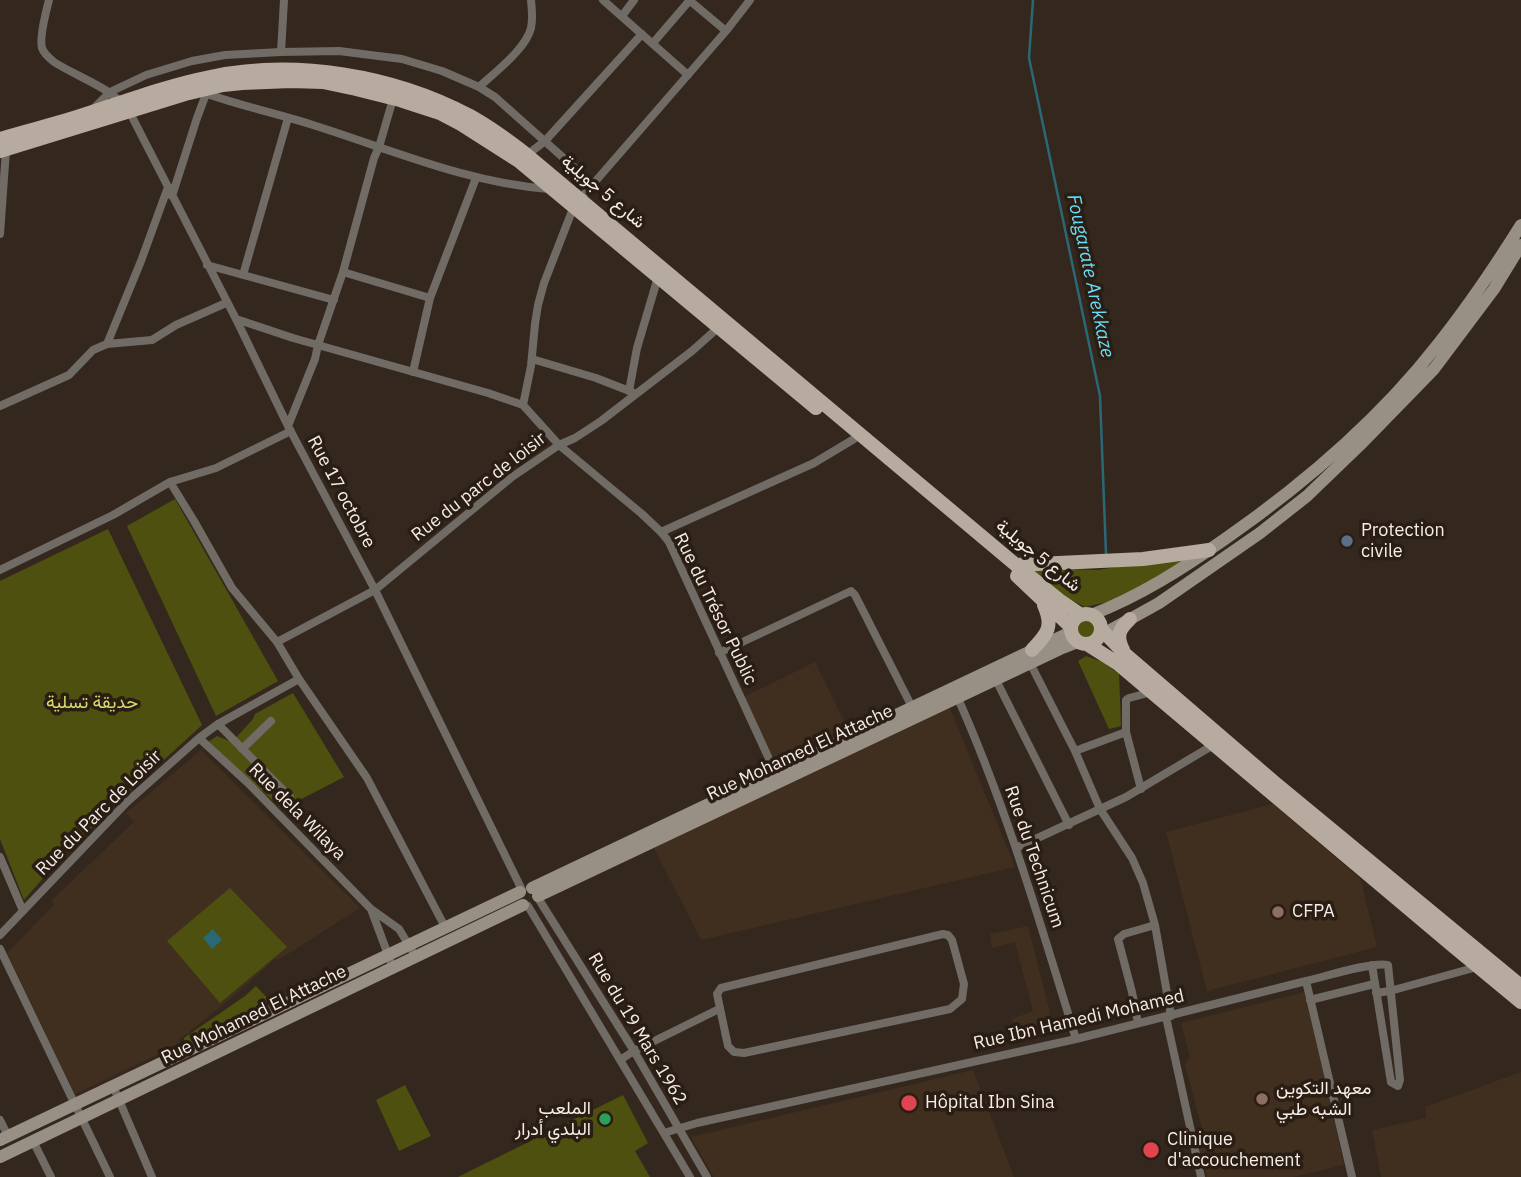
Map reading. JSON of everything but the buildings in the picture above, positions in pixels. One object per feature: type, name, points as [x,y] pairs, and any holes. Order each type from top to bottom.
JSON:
[{"type":"main road","name":"شارع 5 جويلية","points":[[2,147],[126,106],[176,85],[212,76],[262,70],[305,69],[391,85],[426,96],[470,116],[527,155],[658,277],[721,323],[854,439],[897,470],[1042,600],[1087,635]]},
{"type":"main road","name":"شارع 5 جويلية","points":[[2,147],[89,113],[242,82],[323,82],[439,113],[519,161],[555,190],[578,203],[897,470],[1059,600],[1086,615]]},
{"type":"main road","points":[[1016,565],[1214,556]]},
{"type":"main road","points":[[1031,657],[1050,625],[1049,614],[1042,600]]},
{"type":"main road","points":[[1087,635],[1099,621],[1086,615],[1074,620],[1087,635],[1117,663],[1521,1002]]},
{"type":"main road","points":[[1125,654],[1119,636],[1122,627],[1130,619]]},
{"type":"main road","points":[[1087,635],[1125,654],[1275,783],[1521,986]]},
{"type":"street","points":[[49,0],[42,43],[45,53],[54,62],[110,92],[126,106]]},
{"type":"street","points":[[281,52],[284,0]]},
{"type":"street","points":[[479,87],[524,41],[531,30],[531,0]]},
{"type":"street","points":[[603,0],[688,75]]},
{"type":"street","points":[[622,16],[634,0]]},
{"type":"street","points":[[653,43],[689,0],[726,31]]},
{"type":"street","points":[[236,319],[523,405],[544,283],[578,203],[726,31],[745,2]]},
{"type":"street","points":[[527,155],[545,141],[642,34]]},
{"type":"street","points":[[89,113],[110,92],[134,79],[192,61],[225,55],[281,52],[339,51],[393,57],[442,71],[495,97],[594,185]]},
{"type":"street","points":[[172,196],[203,92],[476,178],[527,188],[555,190]]},
{"type":"street","points":[[0,570],[113,515],[170,482],[216,468],[289,428],[312,368],[343,272],[393,99]]},
{"type":"street","name":"Rue 17 octobre","points":[[126,106],[529,896]]},
{"type":"street","points":[[243,275],[288,118]]},
{"type":"street","points":[[0,234],[2,147]]},
{"type":"street","points":[[413,372],[430,298],[476,178]]},
{"type":"street","points":[[107,344],[168,187]]},
{"type":"street","points":[[1214,556],[1251,521],[1353,436],[1410,377],[1439,343],[1521,225]]},
{"type":"street","points":[[1086,615],[1115,606],[1260,533],[1307,496],[1434,369],[1494,289],[1521,245]]},
{"type":"street","points":[[207,265],[334,300]]},
{"type":"street","points":[[343,272],[430,298]]},
{"type":"street","points":[[532,359],[633,392],[636,348],[658,277]]},
{"type":"street","points":[[0,406],[69,375],[93,350],[107,344],[152,340],[176,325],[226,303]]},
{"type":"street","name":"Rue du parc de loisir","points":[[277,642],[374,590],[512,477],[601,421],[633,392],[692,351],[721,323]]},
{"type":"street","name":"Rue du Trésor Public","points":[[523,405],[559,445],[661,532],[675,552],[778,778]]},
{"type":"street","points":[[661,532],[814,463],[854,439]]},
{"type":"street","points":[[170,482],[232,588],[277,642],[367,778],[445,928]]},
{"type":"street","points":[[1251,521],[1260,533]]},
{"type":"street","name":"Rue Mohamed El Attache","points":[[0,1157],[487,915],[1031,657],[1130,619],[1158,603],[1214,556]]},
{"type":"street","points":[[719,653],[851,591],[915,713]]},
{"type":"street","points":[[1031,657],[1100,809],[1132,858],[1143,883],[1154,925],[1168,1016],[1201,1177]]},
{"type":"street","name":"Rue Mohamed El Attache","points":[[955,693],[996,680],[1031,657]]},
{"type":"street","name":"Rue du Parc de Loisir","points":[[0,935],[127,802],[200,738],[218,724],[299,678]]},
{"type":"street","points":[[996,680],[1069,825]]},
{"type":"street","points":[[1141,789],[1126,732],[1127,699],[1152,692]]},
{"type":"street","name":"Rue du Technicum","points":[[955,693],[1003,810],[1076,1039]]},
{"type":"street","points":[[243,749],[271,721]]},
{"type":"street","points":[[218,724],[290,797]]},
{"type":"street","points":[[1075,751],[1126,732]]},
{"type":"street","name":"Rue dela Wilaya","points":[[200,738],[248,783],[371,909],[399,929],[413,951]]},
{"type":"street","points":[[1016,848],[1141,789],[1215,744]]},
{"type":"street","points":[[0,857],[23,911]]},
{"type":"street","name":"Rue du 19 Mars 1962","points":[[529,896],[617,1024],[707,1177]]},
{"type":"street","name":"Rue du 19 Mars 1962","points":[[529,896],[603,1032],[690,1177]]},
{"type":"street","name":"Rue dela Wilaya","points":[[371,909],[391,962]]},
{"type":"street","name":"Rue Mohamed El Attache","points":[[413,951],[445,928],[487,915]]},
{"type":"street","points":[[1138,1023],[1118,939],[1124,934],[1154,925]]},
{"type":"street","points":[[943,934],[953,940],[964,984],[962,999],[950,1009],[744,1053],[734,1052],[728,1046],[719,1009],[717,994],[724,987],[943,934]]},
{"type":"street","points":[[1,951],[110,1177]]},
{"type":"street","name":"Rue Mohamed El Attache","points":[[4,1138],[75,1103],[391,962]]},
{"type":"street","points":[[1372,965],[1388,965],[1400,1080],[1396,1086],[1391,1082],[1372,965]]},
{"type":"street","name":"Rue Ibn Hamedi Mohamed","points":[[664,1133],[696,1123],[1076,1039],[1372,965]]},
{"type":"street","points":[[1310,1000],[1375,988],[1391,991],[1477,967]]},
{"type":"street","points":[[1306,981],[1352,1177]]},
{"type":"street","points":[[620,1060],[719,1009]]},
{"type":"street","points":[[603,1032],[617,1024]]},
{"type":"street","points":[[113,1086],[152,1177]]},
{"type":"street","points":[[0,1120],[4,1138]]},
{"type":"street","points":[[33,1141],[51,1177]]},
{"type":"shaded area","points":[[815,662],[847,727],[776,762],[744,697]]},
{"type":"shaded area","points":[[949,706],[1015,867],[701,940],[654,848]]},
{"type":"shaded area","points":[[201,750],[360,908],[280,959],[275,959],[179,1040],[180,1044],[75,1094],[7,953],[54,905],[52,900],[134,822],[126,813]]},
{"type":"shaded area","name":"CFPA","points":[[1273,804],[1360,878],[1377,947],[1207,991],[1166,832]]},
{"type":"shaded area","points":[[1028,926],[1052,1021],[1016,1030],[1012,1019],[1033,1011],[1015,942],[992,948],[990,934]]},
{"type":"shaded area","name":"معهد التكوين الشبه طبي","points":[[1305,992],[1344,1165],[1293,1177],[1207,1177],[1197,1140],[1203,1132],[1185,1065],[1190,1057],[1181,1023]]},
{"type":"shaded area","name":"Hôpital Ibn Sina","points":[[973,1070],[1014,1177],[714,1177],[691,1137]]},
{"type":"shaded area","points":[[1521,1072],[1521,1177],[1381,1177],[1372,1130],[1426,1118],[1425,1107]]},
{"type":"green space","points":[[175,499],[278,681],[216,716],[127,526]]},
{"type":"green space","name":"حديقة تسلية","points":[[108,529],[202,725],[88,831],[24,900],[0,839],[0,581]]},
{"type":"green space","points":[[1197,555],[1163,577],[1112,601],[1085,607],[1067,598],[1026,568],[1097,570]]},
{"type":"green space","points":[[1086,620],[1092,623],[1095,629],[1092,635],[1086,638],[1080,635],[1077,629],[1080,623]]},
{"type":"green space","points":[[1086,656],[1103,662],[1119,674],[1121,726],[1109,729],[1078,661]]},
{"type":"green space","points":[[293,693],[344,777],[282,809],[208,742],[217,736],[232,742],[255,714]]},
{"type":"green space","points":[[230,888],[287,947],[220,1003],[167,941]]},
{"type":"green space","points":[[256,986],[270,1001],[185,1046],[184,1038]]},
{"type":"green space","points":[[405,1085],[431,1136],[399,1151],[376,1100]]},
{"type":"green space","name":"الملعب البلدي أدرار","points":[[623,1095],[648,1143],[635,1151],[650,1177],[458,1177]]},
{"type":"water","points":[[213,929],[222,940],[212,949],[203,938]]},
{"type":"waterway","name":"Fougarate Arekkaze","points":[[1033,0],[1029,58],[1100,396],[1106,554]]},
{"type":"place","name":"Protection civile","points":[[1347,541]]},
{"type":"place","name":"CFPA","points":[[1278,912]]},
{"type":"place","name":"معهد التكوين الشبه طبي","points":[[1262,1099]]},
{"type":"place","name":"Hôpital Ibn Sina","points":[[909,1103]]},
{"type":"place","name":"الملعب البلدي أدرار","points":[[605,1119]]},
{"type":"place","name":"Clinique d'accouchement","points":[[1151,1150]]}]
